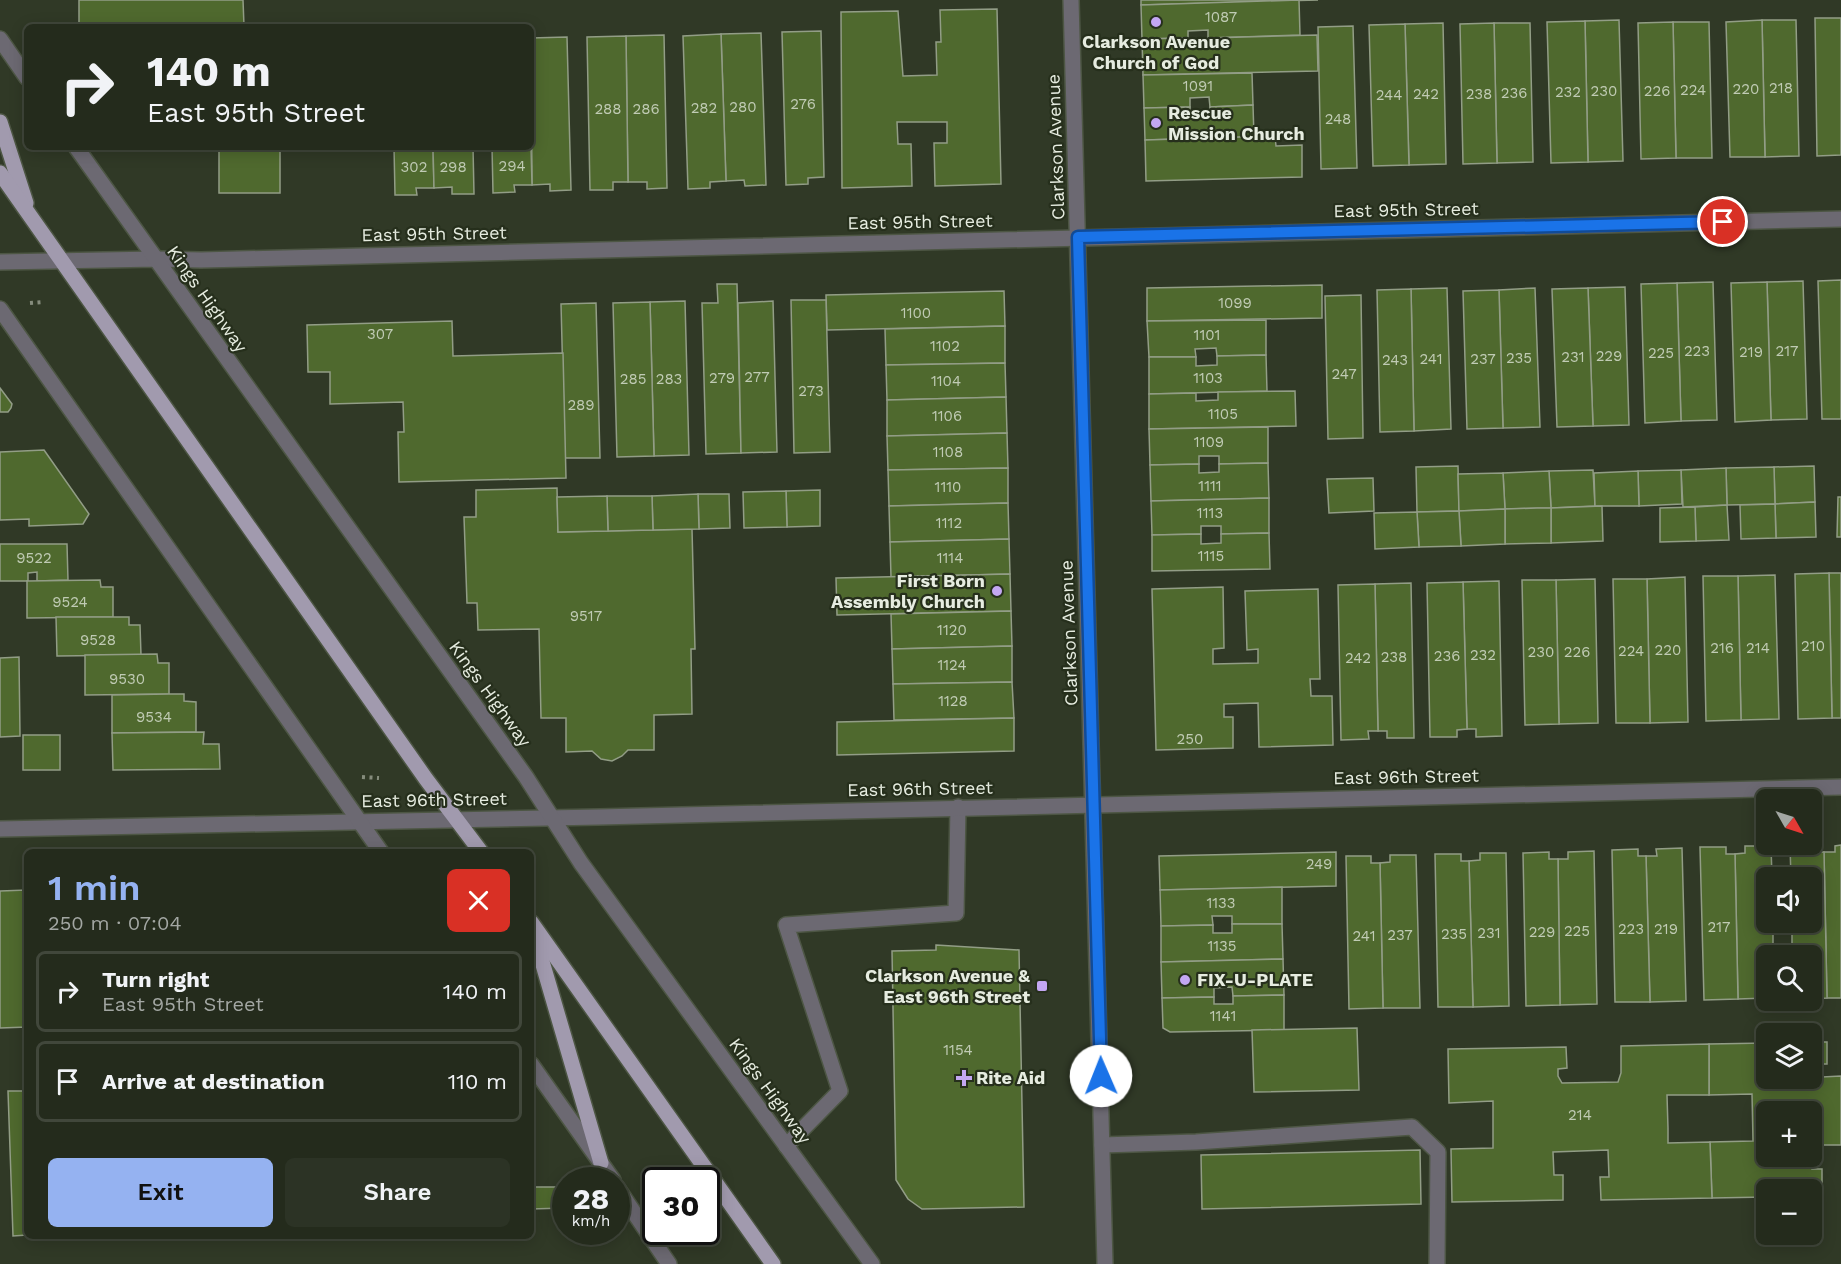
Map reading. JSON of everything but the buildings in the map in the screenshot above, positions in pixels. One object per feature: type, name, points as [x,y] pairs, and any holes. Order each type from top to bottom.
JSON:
[{"type":"main road","points":[[0,122],[31,218]]},
{"type":"main road","points":[[0,173],[426,779],[479,849]]},
{"type":"main road","points":[[534,927],[773,1264]]},
{"type":"main road","points":[[534,933],[601,1163]]},
{"type":"street","name":"Clarkson Avenue","points":[[1071,0],[1105,1264]]},
{"type":"street","points":[[0,39],[24,74]]},
{"type":"street","name":"Kings Highway","points":[[78,150],[526,777],[580,863],[872,1264]]},
{"type":"street","name":"East 95th Street","points":[[0,262],[201,260],[1841,219]]},
{"type":"street","points":[[0,309],[379,849]]},
{"type":"street","name":"East 96th Street","points":[[0,830],[1841,787]]},
{"type":"street","points":[[786,1146],[840,1091],[786,925],[956,913],[958,807]]},
{"type":"street","points":[[534,1068],[604,1167]]},
{"type":"street","points":[[1102,1145],[1196,1142],[1412,1127],[1438,1152],[1437,1264]]},
{"type":"street","points":[[630,1207],[669,1264]]},
{"type":"path","points":[[26,303],[43,302]]},
{"type":"path","points":[[361,777],[379,778]]},
{"type":"place","name":"Clarkson Avenue Church of God","points":[[1156,22]]},
{"type":"place","name":"Rescue Mission Church","points":[[1156,123]]},
{"type":"place","name":"First Born Assembly Church","points":[[997,591]]},
{"type":"place","name":"FIX-U-PLATE","points":[[1185,980]]},
{"type":"place","name":"Clarkson Avenue & East 96th Street","points":[[1042,986]]},
{"type":"place","name":"Rite Aid","points":[[964,1078]]},
{"type":"route","points":[[1101,1076],[1078,237],[1723,222]]}]
